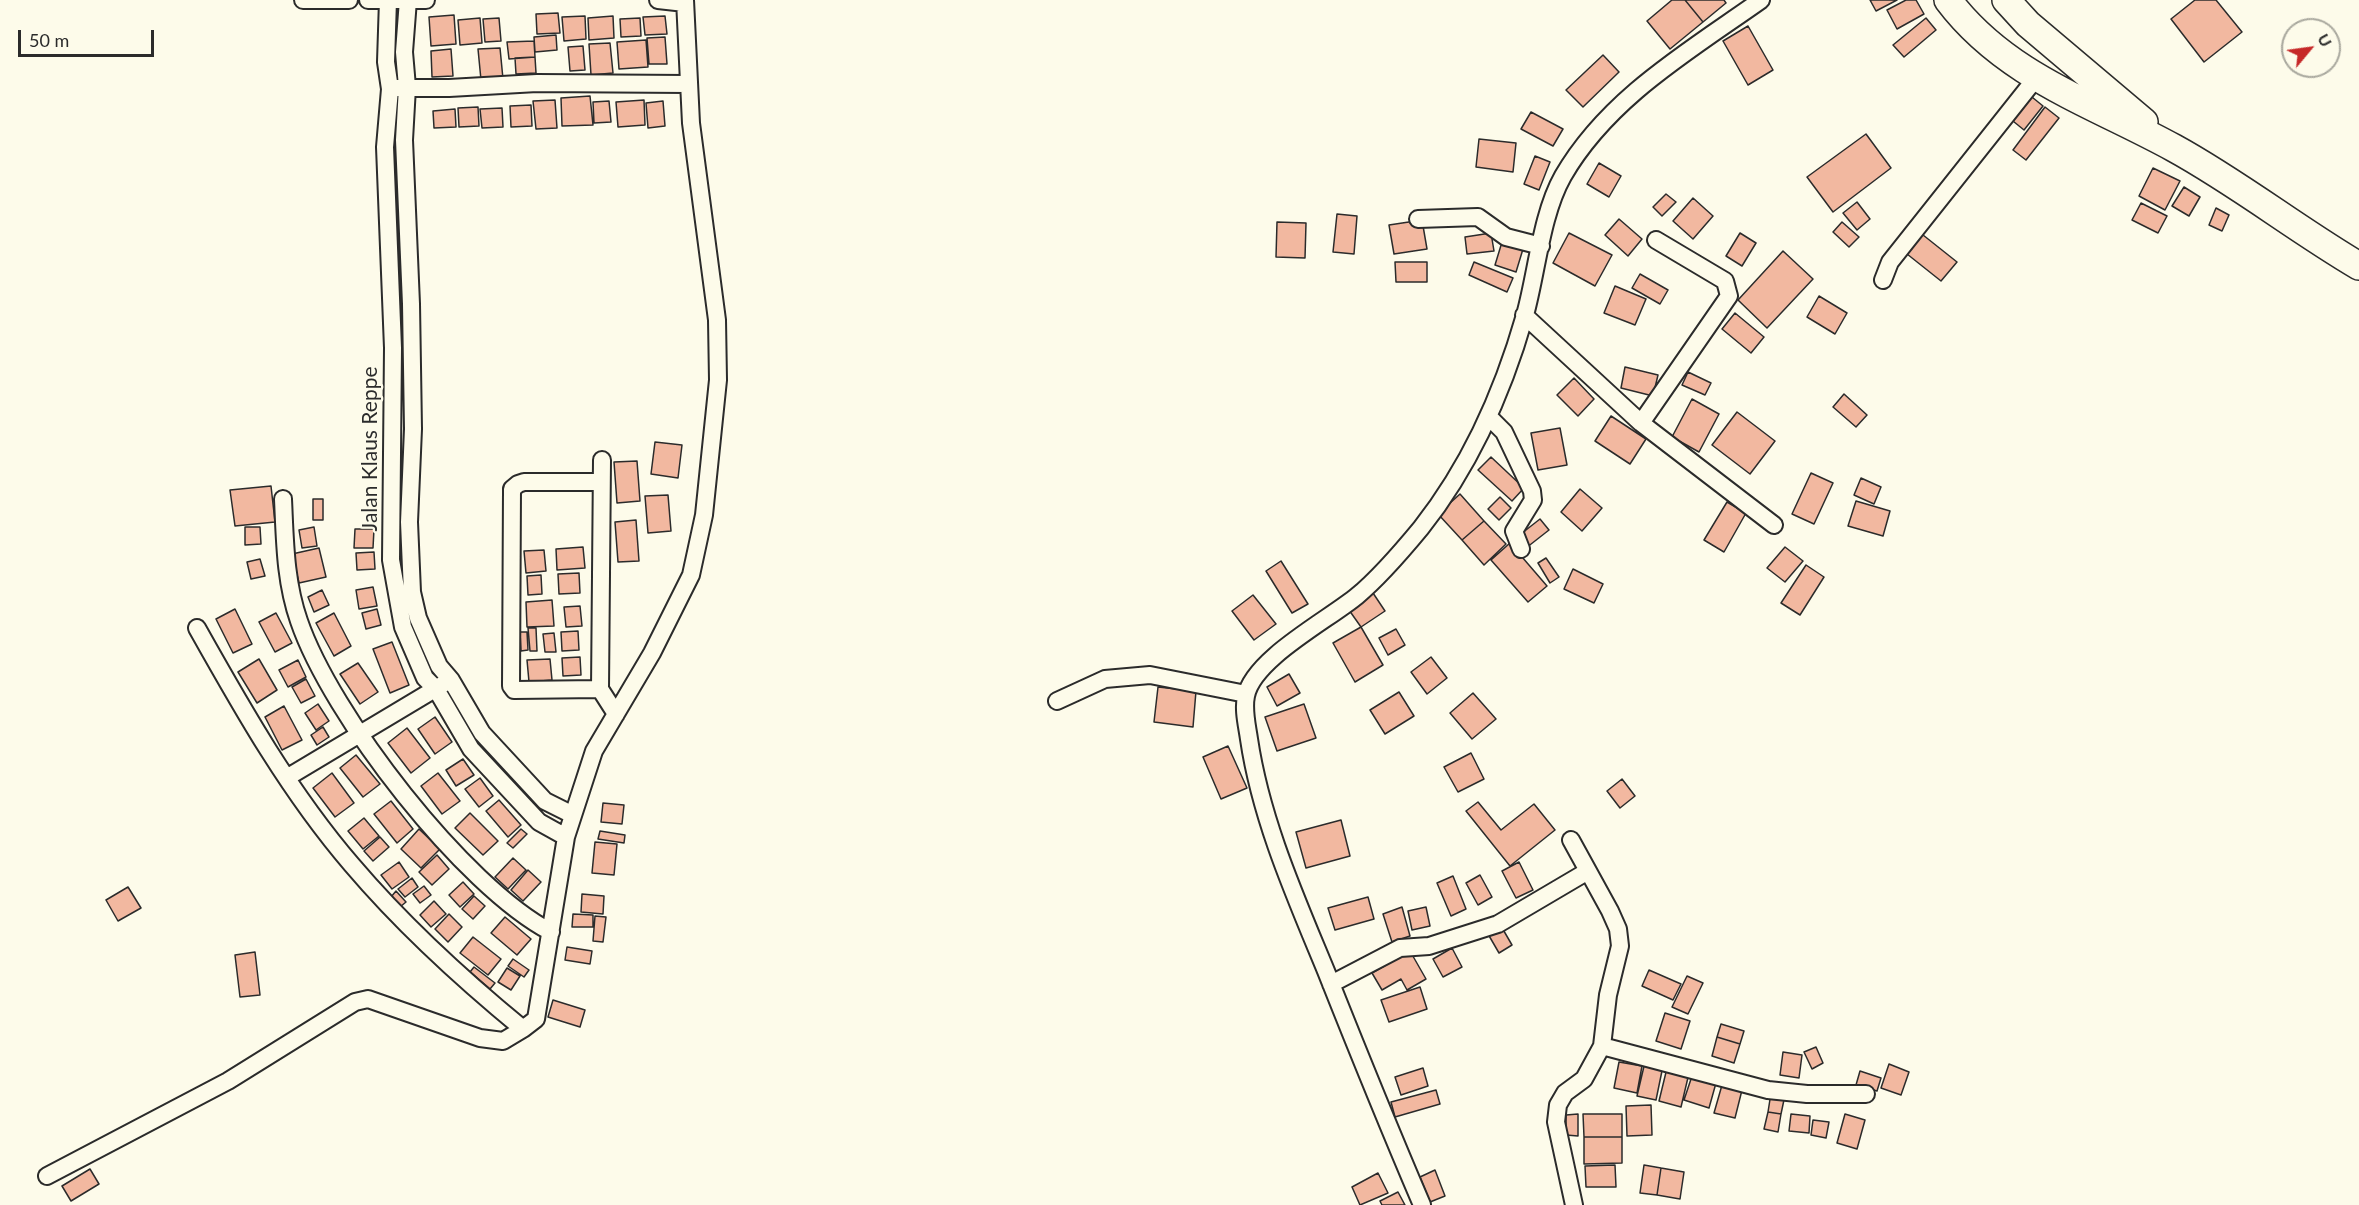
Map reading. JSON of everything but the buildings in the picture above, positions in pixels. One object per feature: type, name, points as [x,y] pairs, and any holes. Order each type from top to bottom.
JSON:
[{"type":"highway","points":[[1948,0],[1985,41],[2036,78],[2175,148],[2359,266]]},
{"type":"highway","points":[[2006,0],[2028,24],[2175,148]]},
{"type":"street","points":[[303,0],[349,0]]},
{"type":"street","points":[[368,0],[426,0]]},
{"type":"street","name":"Jalan Klaus Reppe","points":[[388,0],[386,62],[399,88],[404,140],[411,304],[412,429],[409,522],[412,592],[418,618],[435,657],[482,733],[545,801],[573,815]]},
{"type":"street","name":"Jalan Klaus Reppe","points":[[408,0],[399,88],[385,147],[393,348],[391,561],[403,627],[425,678],[436,689],[471,749],[497,780],[539,822],[566,837]]},
{"type":"street","points":[[47,1176],[228,1081],[355,1002],[368,999],[480,1038],[503,1041],[536,1019],[566,837],[594,751],[652,653],[691,575],[704,515],[718,380],[717,320],[688,84],[685,2],[658,0]]},
{"type":"street","points":[[1422,1205],[1286,873],[1255,780],[1246,715],[1246,694],[1260,669],[1357,596],[1414,535],[1476,444],[1489,417],[1524,315],[1561,179],[1603,122],[1654,77],[1761,0]]},
{"type":"street","points":[[1883,280],[1890,262],[2036,78]]},
{"type":"street","points":[[399,88],[449,88],[537,83],[688,84]]},
{"type":"street","points":[[1418,219],[1478,217],[1506,237],[1541,246]]},
{"type":"street","points":[[1641,423],[1729,296],[1725,280],[1656,240]]},
{"type":"street","points":[[1524,315],[1641,423],[1774,525]]},
{"type":"street","points":[[1489,417],[1504,432],[1532,491],[1533,500],[1514,531],[1521,549]]},
{"type":"street","points":[[602,460],[600,689],[616,714]]},
{"type":"street","points":[[600,689],[514,690],[511,686],[512,489],[524,482],[601,482]]},
{"type":"street","points":[[283,500],[287,574],[299,622],[321,669],[362,735],[436,832],[475,874],[525,918],[551,932]]},
{"type":"street","points":[[197,628],[255,731],[352,865],[415,933],[523,1029]]},
{"type":"street","points":[[1057,701],[1105,679],[1150,675],[1246,694]]},
{"type":"street","points":[[288,777],[451,680]]},
{"type":"street","points":[[1571,840],[1618,928],[1620,946],[1608,995],[1602,1046],[1584,1079],[1565,1093],[1558,1105],[1556,1122],[1574,1205]]},
{"type":"street","points":[[1331,984],[1400,948],[1429,945],[1498,924],[1588,871]]},
{"type":"street","points":[[1602,1046],[1641,1054],[1768,1090],[1807,1094],[1866,1094]]}]
